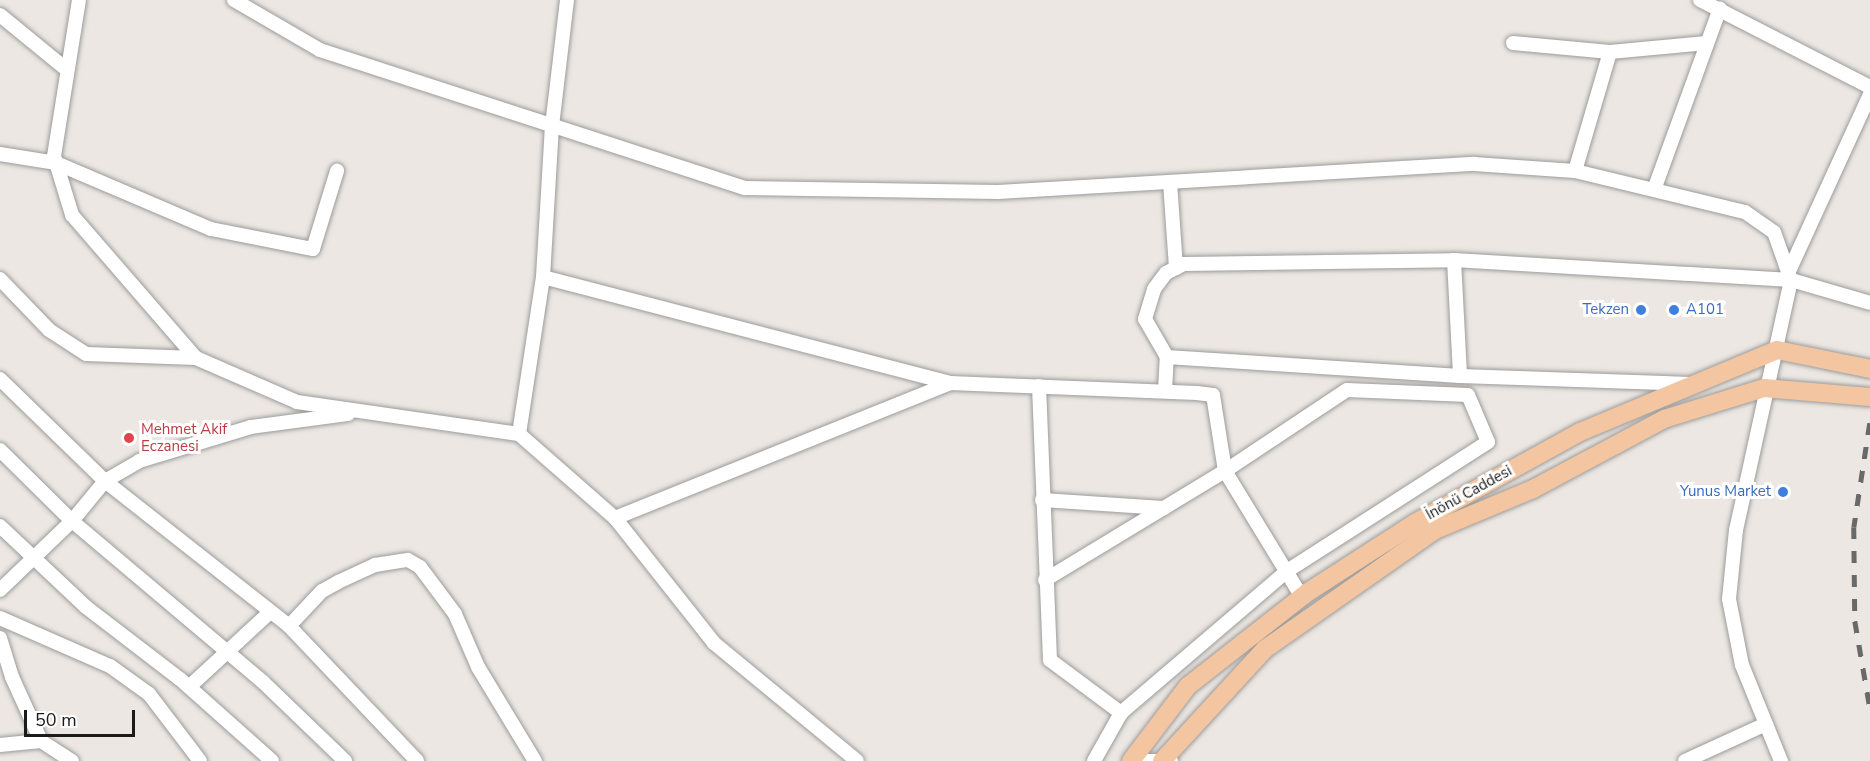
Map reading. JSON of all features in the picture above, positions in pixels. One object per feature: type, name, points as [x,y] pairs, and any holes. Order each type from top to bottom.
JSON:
[{"type":"main road","points":[[1777,350],[1870,369]]},
{"type":"main road","name":"İnönü Caddesi","points":[[1132,760],[1188,686],[1302,597],[1479,486],[1580,432],[1777,350]]},
{"type":"main road","name":"İnönü Caddesi","points":[[1166,761],[1265,649],[1435,530],[1533,489],[1664,419],[1764,388],[1870,397]]},
{"type":"street","points":[[79,0],[66,69],[56,163],[72,215],[196,358]]},
{"type":"street","points":[[234,0],[320,50],[744,188],[998,192],[1474,164],[1575,171],[1655,187],[1745,212],[1774,232],[1791,274]]},
{"type":"street","points":[[519,434],[543,277],[552,126],[567,0]]},
{"type":"street","points":[[1700,0],[1720,8],[1870,87]]},
{"type":"street","points":[[1655,187],[1720,8]]},
{"type":"street","points":[[0,15],[66,69]]},
{"type":"street","points":[[1513,43],[1610,52],[1707,43]]},
{"type":"street","points":[[1575,171],[1610,52]]},
{"type":"street","points":[[1780,761],[1742,666],[1730,599],[1736,530],[1764,388],[1777,350],[1791,274],[1870,94]]},
{"type":"street","points":[[0,154],[56,163],[211,229],[313,249],[337,171]]},
{"type":"street","points":[[1170,182],[1176,268]]},
{"type":"street","points":[[1454,260],[1460,376]]},
{"type":"street","points":[[1166,391],[1167,357],[1145,319],[1154,289],[1176,268],[1454,260],[1791,274],[1870,303]]},
{"type":"street","points":[[543,277],[951,383],[1166,391],[1213,395],[1225,471],[1302,597]]},
{"type":"street","points":[[0,279],[49,330],[86,354],[196,358],[297,402],[519,434],[615,518],[714,643],[857,761]]},
{"type":"street","points":[[1167,357],[1460,376],[1695,384]]},
{"type":"street","points":[[0,379],[105,481],[289,626],[417,761]]},
{"type":"street","points":[[615,518],[951,383]]},
{"type":"street","points":[[1039,386],[1050,660],[1121,712]]},
{"type":"street","points":[[1045,580],[1225,471],[1347,390],[1468,395],[1488,442],[1287,571],[1121,712],[1094,761]]},
{"type":"street","points":[[0,590],[36,559],[105,481],[139,461],[251,428],[362,413]]},
{"type":"street","points":[[0,450],[72,521],[228,652],[345,761]]},
{"type":"street","points":[[1042,500],[1164,508]]},
{"type":"street","points":[[0,526],[86,607],[189,687],[272,761]]},
{"type":"street","points":[[289,626],[330,586],[375,565],[408,560],[420,567],[455,614],[478,667],[535,761]]},
{"type":"street","points":[[189,687],[270,612]]},
{"type":"street","points":[[0,618],[110,666],[149,694],[200,761]]},
{"type":"street","points":[[0,638],[12,677],[41,741],[72,761]]},
{"type":"street","points":[[1685,761],[1766,724]]},
{"type":"street","points":[[0,745],[41,741]]},
{"type":"street","points":[[1132,760],[1166,761]]},
{"type":"railway","points":[[1870,423],[1854,527],[1855,621],[1870,708]]},
{"type":"place","name":"Tekzen","points":[[1641,310]]},
{"type":"place","name":"A101","points":[[1674,310]]},
{"type":"place","name":"Mehmet Akif Eczanesi","points":[[129,438]]},
{"type":"place","name":"Yunus Market","points":[[1783,492]]}]
